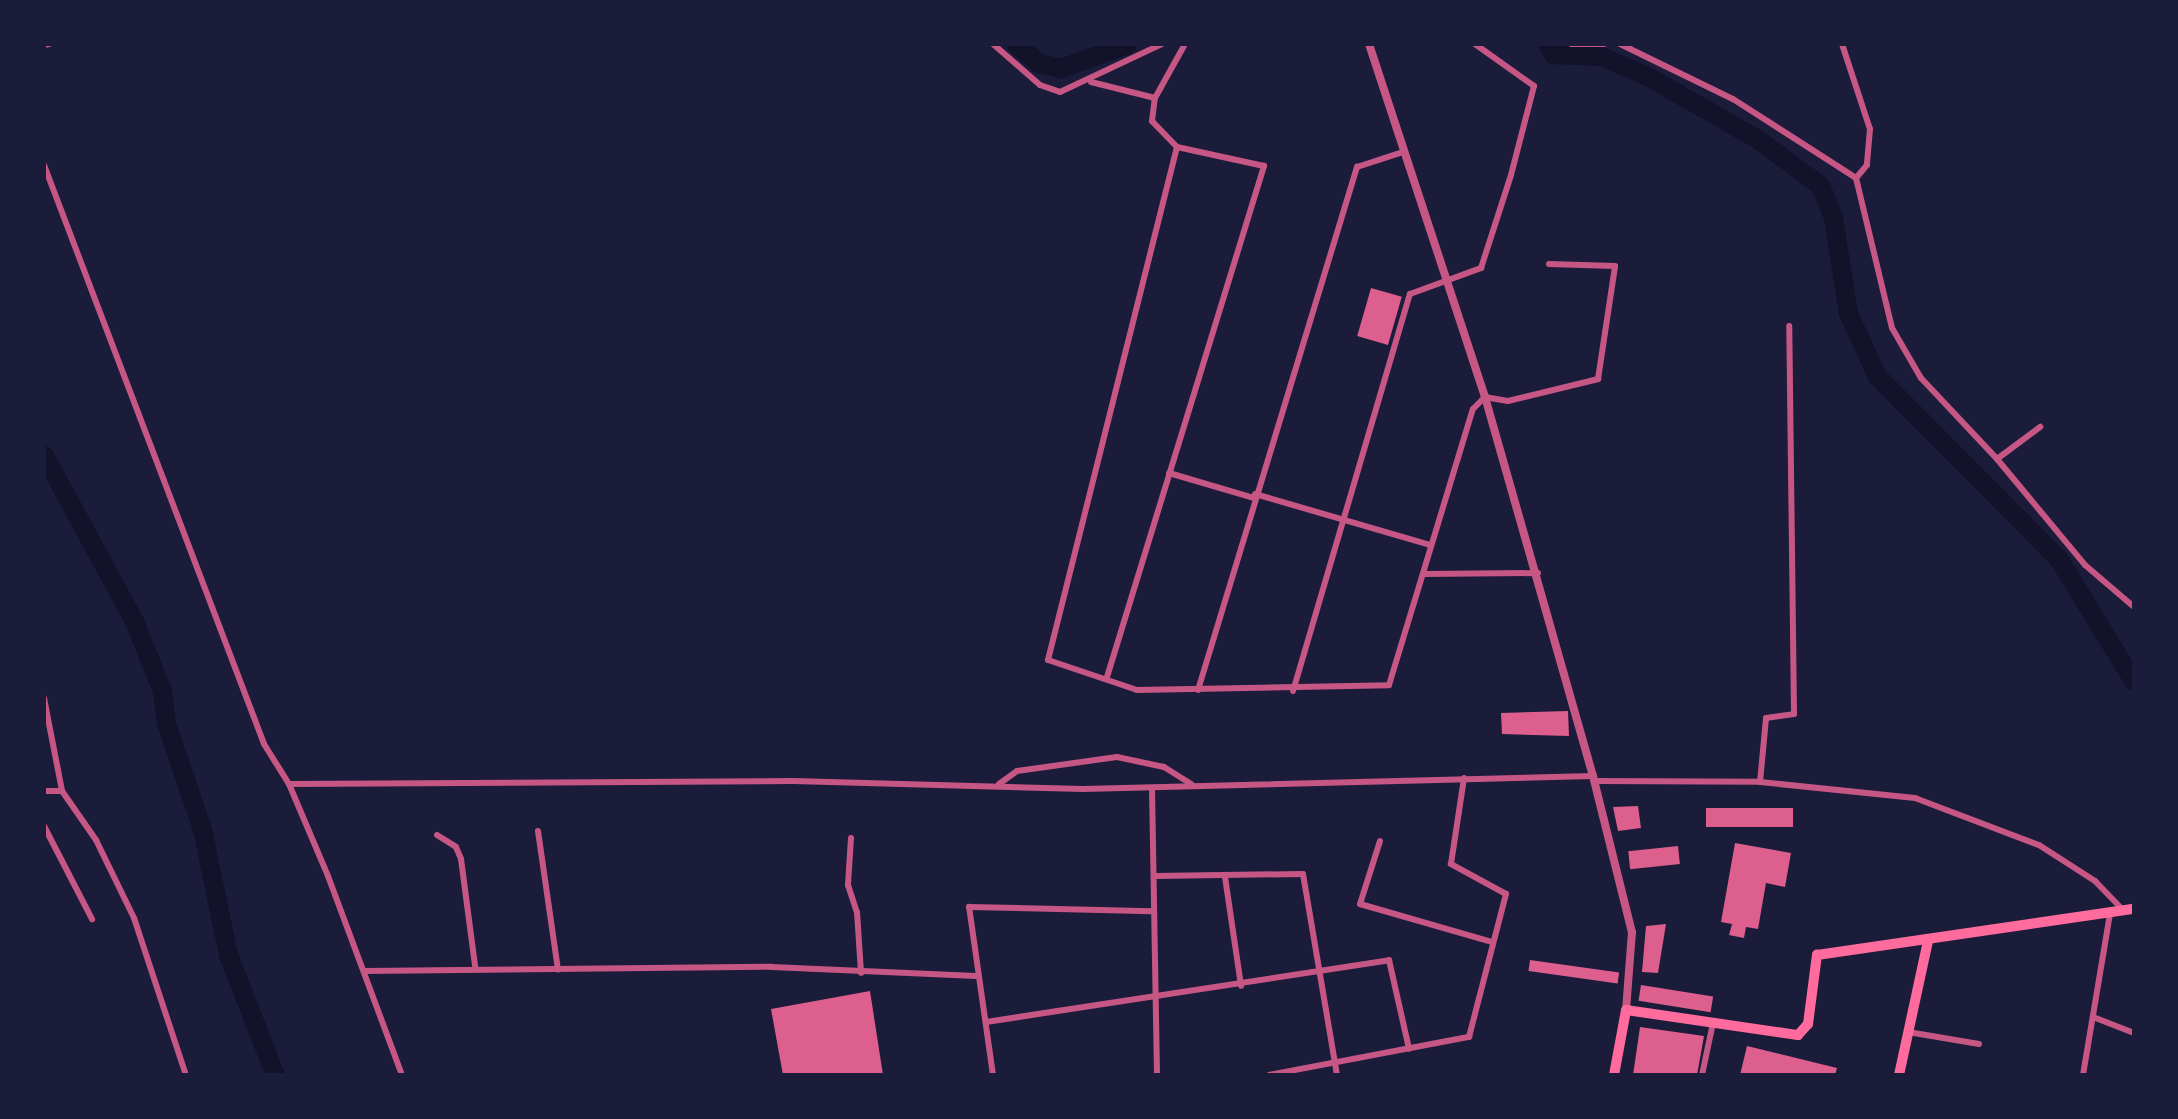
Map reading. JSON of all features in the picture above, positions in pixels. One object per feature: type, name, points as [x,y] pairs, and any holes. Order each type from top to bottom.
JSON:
[{"type":"main road","points":[[1615,1075],[1626,1010],[1713,1023],[1803,1032],[1817,955],[2129,910]]},
{"type":"main road","points":[[1899,1075],[1928,941]]},
{"type":"street","points":[[993,44],[1040,85],[1060,92],[1091,82],[1162,44]]},
{"type":"street","points":[[1107,677],[1264,166],[1177,147],[1152,121],[1155,98],[1185,44]]},
{"type":"street","points":[[1368,44],[1485,397],[1538,573],[1593,778],[1632,932],[1626,1010]]},
{"type":"street","points":[[1293,691],[1410,294],[1444,277],[1481,268],[1534,86],[1475,44]]},
{"type":"street","points":[[1571,44],[1604,44]]},
{"type":"street","points":[[1620,44],[1733,99],[1856,178],[1872,260],[1899,348],[1942,404],[1997,459],[2085,565],[2134,607]]},
{"type":"street","points":[[1842,44],[1870,129],[1867,165],[1856,178]]},
{"type":"street","points":[[1091,82],[1155,98]]},
{"type":"street","points":[[1177,147],[1048,660],[1107,677],[1137,690],[1293,691],[1389,685],[1473,409],[1485,397]]},
{"type":"street","points":[[1198,690],[1357,167],[1403,152]]},
{"type":"street","points":[[44,165],[264,744],[289,784],[402,1075]]},
{"type":"street","points":[[1485,397],[1508,401],[1598,379],[1615,266],[1549,264]]},
{"type":"street","points":[[1760,782],[1766,718],[1794,713],[1789,326]]},
{"type":"street","points":[[1997,459],[2040,426]]},
{"type":"street","points":[[1169,473],[1431,545]]},
{"type":"street","points":[[1424,573],[1538,573]]},
{"type":"street","points":[[44,698],[62,791],[96,841],[134,918],[186,1075]]},
{"type":"street","points":[[998,785],[1017,771],[1117,757],[1164,767],[1192,785]]},
{"type":"street","points":[[289,784],[998,785],[1152,788],[1464,778],[1760,782],[1885,791],[1995,825],[2095,881],[2129,910]]},
{"type":"street","points":[[1269,1075],[1334,1065],[1469,1037],[1506,894],[1451,864],[1464,778]]},
{"type":"street","points":[[1152,788],[1155,876],[1152,911],[1157,1075]]},
{"type":"street","points":[[44,791],[62,791]]},
{"type":"street","points":[[44,826],[92,919]]},
{"type":"street","points":[[538,831],[558,970]]},
{"type":"street","points":[[437,835],[456,847],[461,859],[474,966]]},
{"type":"street","points":[[850,838],[848,885],[857,912],[861,973]]},
{"type":"street","points":[[1380,841],[1360,904],[1492,942]]},
{"type":"street","points":[[1155,876],[1303,874],[1337,1075]]},
{"type":"street","points":[[1225,877],[1241,986]]},
{"type":"street","points":[[993,1075],[976,975],[969,907],[1152,911]]},
{"type":"street","points":[[2083,1075],[2110,914]]},
{"type":"street","points":[[986,1023],[1321,975],[1389,960],[1409,1049]]},
{"type":"street","points":[[363,971],[474,966],[558,970],[772,967],[861,973],[976,975]]},
{"type":"street","points":[[2094,1017],[2134,1033]]},
{"type":"street","points":[[1702,1075],[1713,1023]]},
{"type":"street","points":[[1908,1032],[1979,1044]]},
{"type":"building","points":[[1371,288],[1402,297],[1388,345],[1357,336]]},
{"type":"building","points":[[1568,711],[1569,736],[1502,734],[1501,713]]},
{"type":"building","points":[[1638,806],[1641,828],[1618,831],[1613,807]]},
{"type":"building","points":[[1706,808],[1793,808],[1793,827],[1706,827]]},
{"type":"building","points":[[1735,843],[1791,853],[1785,887],[1766,883],[1758,929],[1746,927],[1744,938],[1729,935],[1732,924],[1721,922]]},
{"type":"building","points":[[1678,846],[1680,864],[1630,869],[1628,851]]},
{"type":"building","points":[[1666,924],[1658,973],[1642,972],[1646,926]]},
{"type":"building","points":[[1530,960],[1619,973],[1618,983],[1528,971]]},
{"type":"building","points":[[1641,985],[1713,996],[1711,1012],[1638,1001]]},
{"type":"building","points":[[870,991],[883,1075],[783,1075],[771,1009]]},
{"type":"building","points":[[1640,1027],[1704,1036],[1697,1075],[1633,1075]]},
{"type":"building","points":[[1747,1046],[1837,1068],[1835,1075],[1740,1075]]},
{"type":"waterway","points":[[1016,44],[1039,63],[1061,68],[1127,44]]},
{"type":"waterway","points":[[1547,44],[1553,54],[1601,56],[1649,77],[1759,140],[1820,185],[1833,218],[1848,313],[1877,376],[2058,558],[2134,682]]},
{"type":"waterway","points":[[44,455],[134,621],[162,691],[166,723],[202,829],[228,955],[275,1075]]}]
